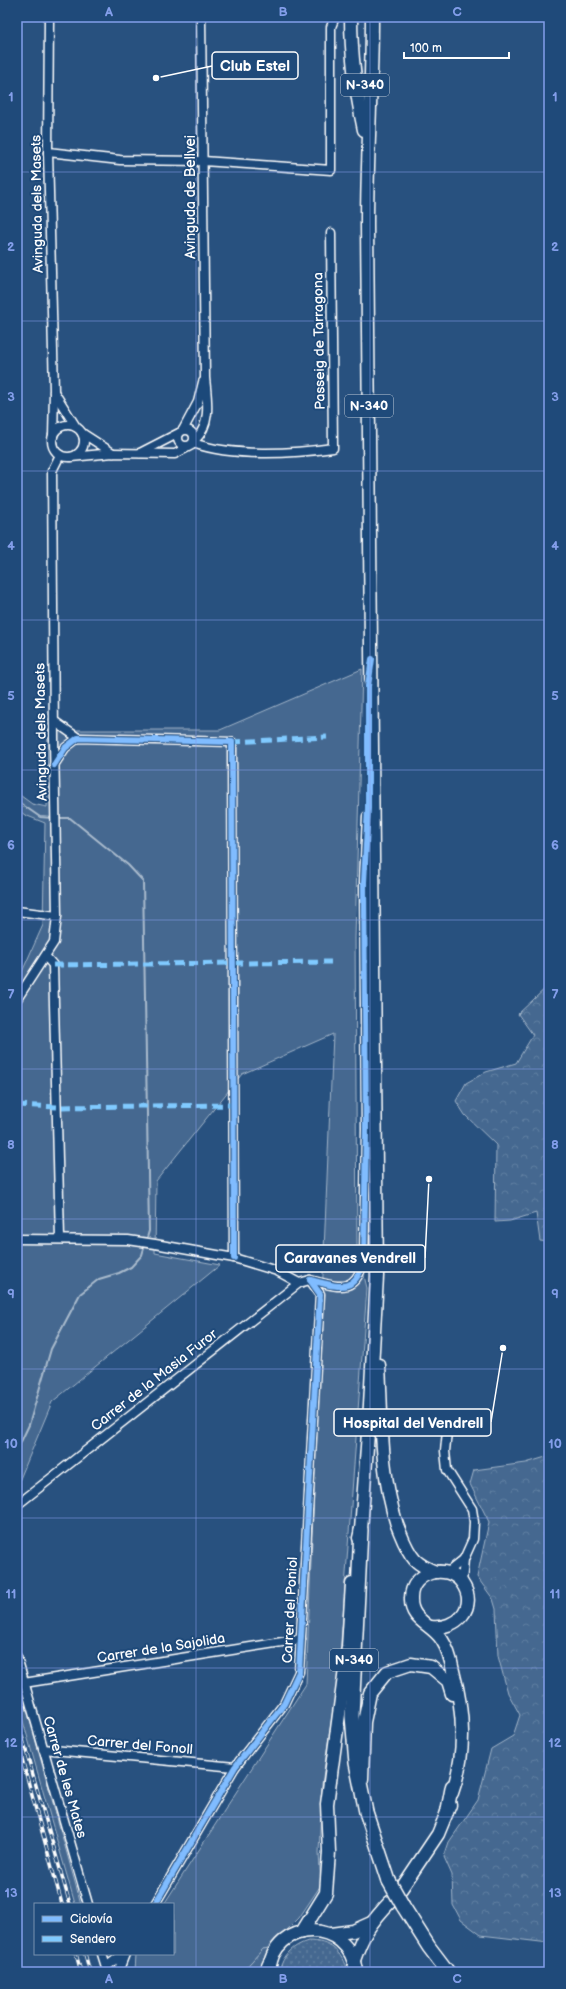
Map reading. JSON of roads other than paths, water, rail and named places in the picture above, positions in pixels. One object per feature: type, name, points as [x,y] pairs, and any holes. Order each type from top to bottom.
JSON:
[{"type":"highway","name":"N-340","points":[[361,1530],[352,1716],[361,1790],[366,1812],[389,1881],[428,1947],[448,1972]]},
{"type":"main road","points":[[351,17],[351,42],[357,98],[364,130]]},
{"type":"main road","name":"N-340","points":[[364,17],[364,130],[367,153]]},
{"type":"main road","name":"N-340","points":[[361,1530],[377,1268],[367,153],[371,94],[372,17]]},
{"type":"main road","points":[[374,1334],[379,1356],[382,1446],[390,1503],[407,1548],[415,1560],[424,1567],[442,1572],[456,1577],[462,1583],[466,1592],[466,1610],[461,1618],[454,1624],[447,1627],[431,1627],[422,1623],[416,1616],[412,1607],[411,1597],[413,1588],[419,1580],[427,1574],[442,1572]]},
{"type":"main road","points":[[302,1932],[326,1893],[329,1852],[327,1804],[348,1647],[354,1558],[361,1530]]},
{"type":"main road","points":[[401,1889],[438,1834],[459,1786],[467,1726],[464,1688],[456,1655],[449,1640],[454,1624]]},
{"type":"main road","points":[[431,1627],[444,1642],[459,1690],[462,1718],[462,1751],[457,1779],[447,1812]]},
{"type":"main road","points":[[361,1790],[364,1722],[370,1693],[386,1672],[411,1664],[431,1667],[448,1681],[458,1717],[452,1793]]},
{"type":"main road","points":[[355,1966],[360,1942],[371,1923],[390,1902]]},
{"type":"main road","points":[[268,1969],[280,1946],[290,1937],[302,1932],[313,1930],[331,1934],[353,1931],[371,1923]]},
{"type":"main road","points":[[331,1934],[345,1945],[355,1966]]},
{"type":"street","name":"Avinguda dels Masets","points":[[49,17],[48,152],[54,391],[53,437]]},
{"type":"street","name":"Avinguda de Bellvei","points":[[193,442],[202,433],[208,406],[205,378],[201,17]]},
{"type":"street","points":[[48,152],[120,160],[203,161],[330,170],[331,27],[335,17]]},
{"type":"street","name":"Passeig de Tarragona","points":[[193,442],[212,450],[302,453],[334,448],[330,233]]},
{"type":"street","name":"Avinguda de Bellvei","points":[[181,432],[198,402],[205,378]]},
{"type":"street","name":"Avinguda dels Masets","points":[[54,391],[76,427]]},
{"type":"street","points":[[113,452],[71,425],[58,429],[53,437],[54,447],[60,455],[71,457],[113,452],[175,454],[193,442]]},
{"type":"street","points":[[139,453],[181,432],[192,431],[193,442]]},
{"type":"street","points":[[181,432],[178,441],[182,445],[186,446],[193,442]]},
{"type":"street","points":[[71,457],[76,455],[83,448],[84,438],[82,433]]},
{"type":"street","name":"Avinguda dels Masets","points":[[17,999],[46,957],[54,942],[57,916],[54,765],[52,471],[60,455]]},
{"type":"street","points":[[310,1280],[338,1287],[349,1285],[355,1281],[361,1273],[364,1260],[366,1121],[364,882],[368,808],[368,686],[372,659]]},
{"type":"street","points":[[54,721],[78,738],[232,742],[234,1258]]},
{"type":"street","points":[[65,729],[54,740],[65,748]]},
{"type":"street","points":[[54,765],[65,748],[78,738]]},
{"type":"street","points":[[17,911],[57,916]]},
{"type":"street","points":[[46,957],[53,965],[60,1238]]},
{"type":"street","points":[[17,1239],[60,1238],[139,1242],[234,1258],[276,1271],[299,1283]]},
{"type":"street","name":"Carrer de la Masia Furor","points":[[17,1505],[299,1283],[310,1280]]},
{"type":"street","name":"Carrer del Poniol","points":[[156,1903],[235,1768],[284,1704],[299,1672],[320,1294],[310,1280]]},
{"type":"street","points":[[448,1422],[445,1451],[447,1470],[472,1509],[473,1539],[464,1559],[462,1583]]},
{"type":"street","points":[[442,1572],[464,1559]]},
{"type":"street","name":"Carrer de la Sajolida","points":[[24,1683],[301,1639]]},
{"type":"street","name":"Carrer de les Mates","points":[[17,1657],[88,1903]]},
{"type":"street","name":"Carrer del Fonoll","points":[[43,1749],[235,1768]]},
{"type":"street","points":[[102,1955],[107,1969],[123,1955]]},
{"type":"street","points":[[118,1972],[124,1955]]},
{"type":"waterway","points":[[17,801],[40,817],[53,818]]},
{"type":"waterway","points":[[57,818],[70,818],[128,865],[143,881],[149,1231],[146,1241]]},
{"type":"waterway","points":[[17,1450],[29,1425],[51,1349],[80,1294],[99,1279],[119,1273],[131,1267],[142,1255],[145,1245]]},
{"type":"railway","points":[[17,1719],[70,1903]]},
{"type":"railway","points":[[17,1741],[62,1903]]},
{"type":"railway","points":[[76,1955],[81,1972]]},
{"type":"railway","points":[[85,1955],[90,1972]]},
{"type":"place","name":"Club Estel","points":[[156,78]]},
{"type":"place","name":"Caravanes Vendrell","points":[[429,1179]]},
{"type":"place","name":"Hospital del Vendrell","points":[[503,1348]]}]
